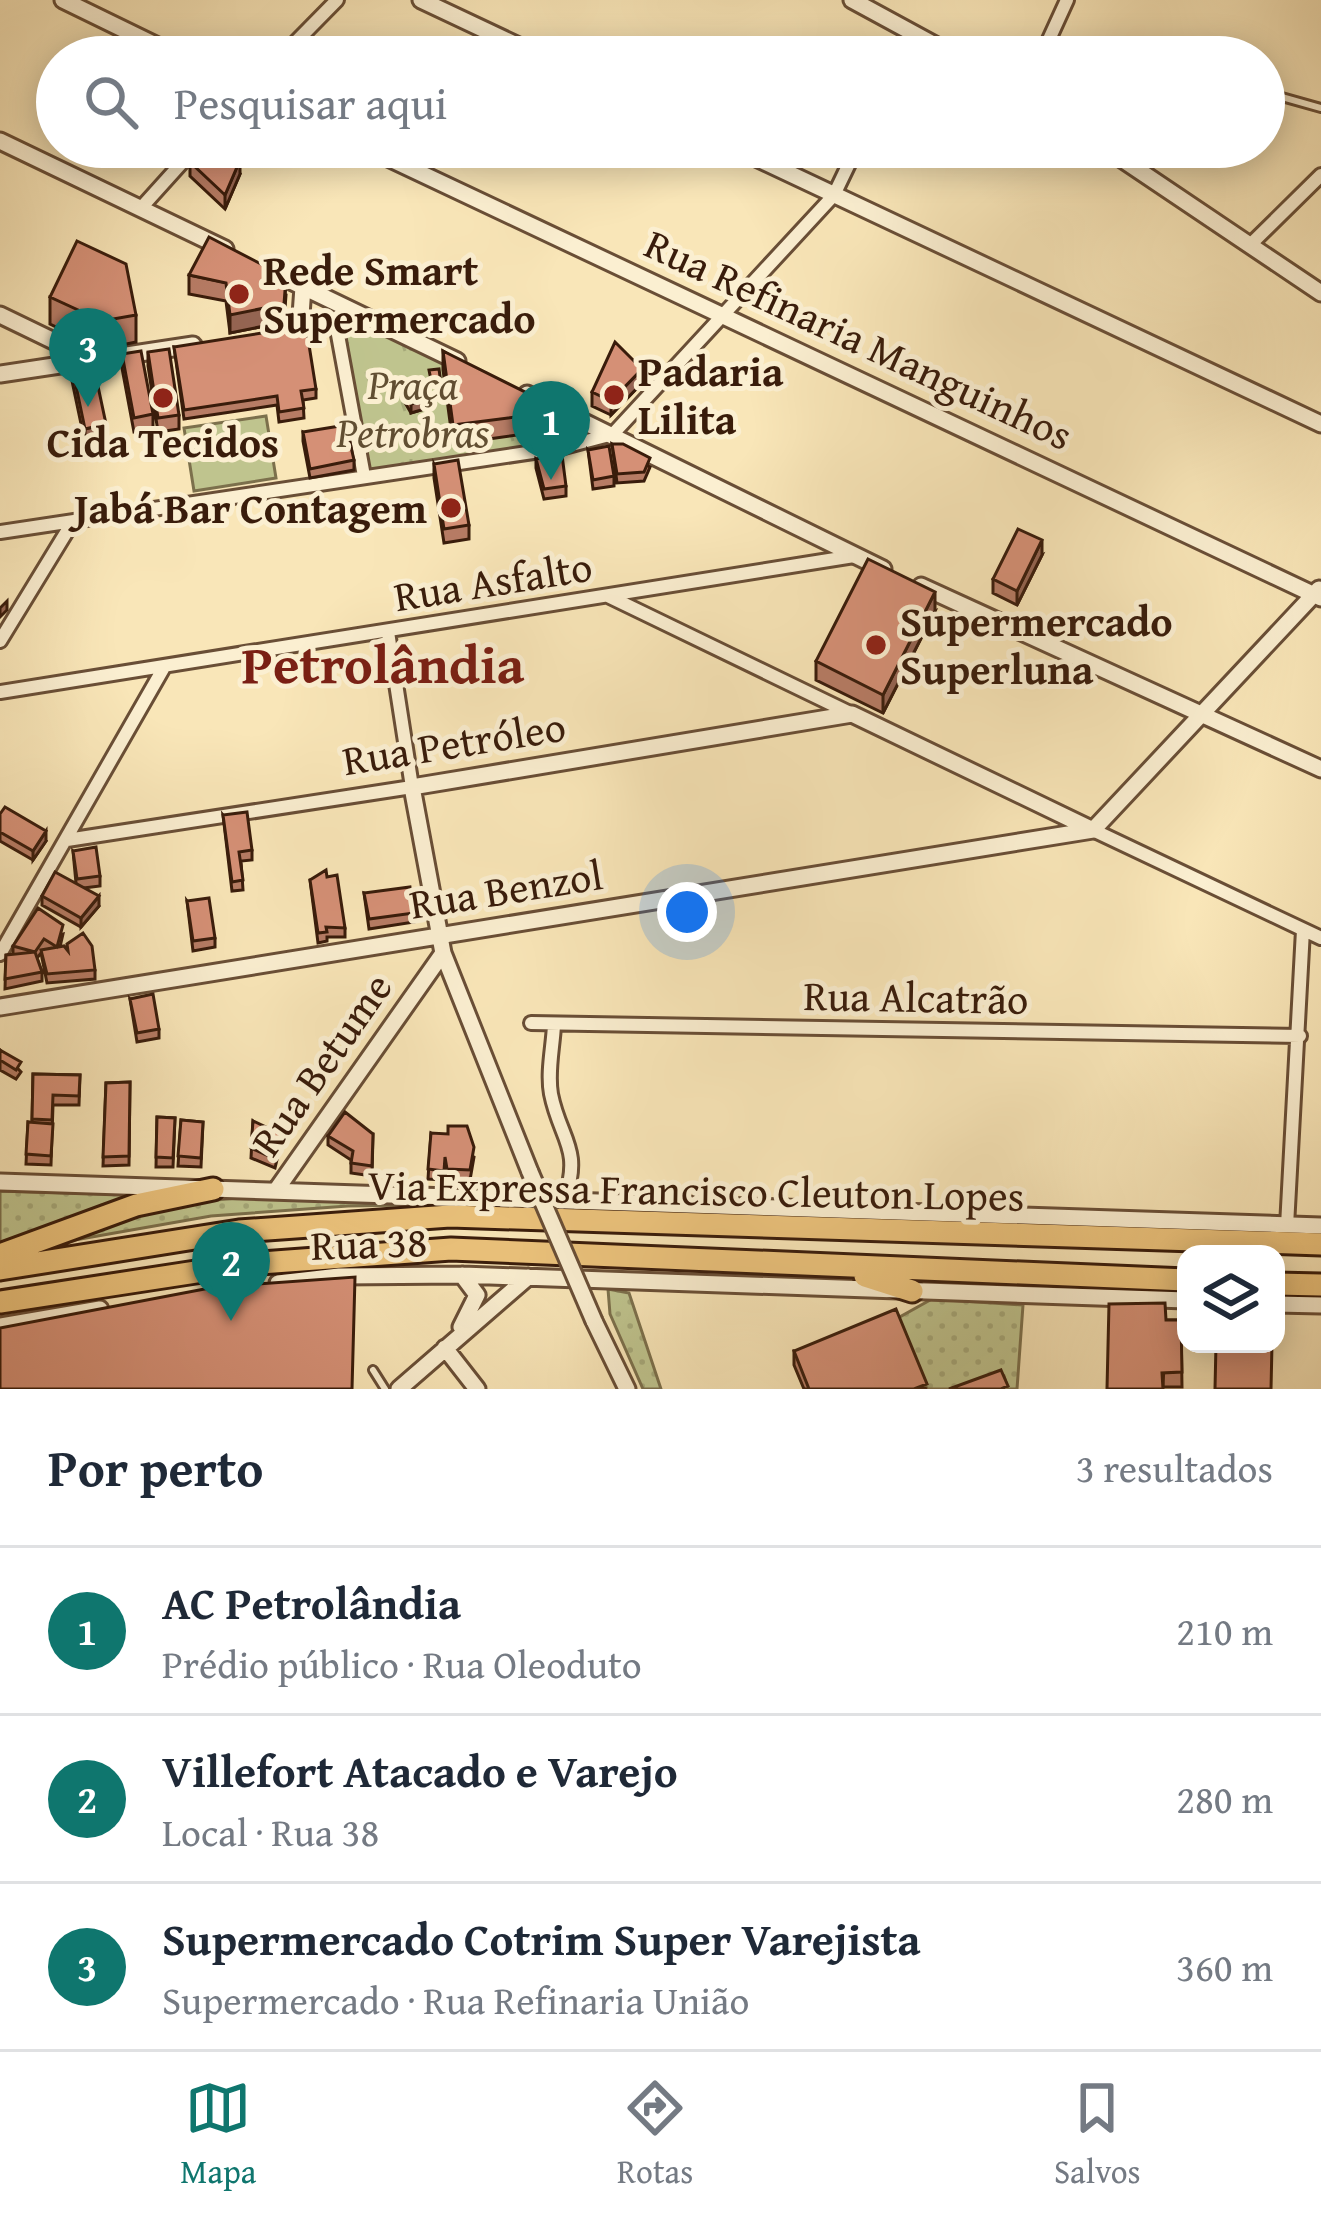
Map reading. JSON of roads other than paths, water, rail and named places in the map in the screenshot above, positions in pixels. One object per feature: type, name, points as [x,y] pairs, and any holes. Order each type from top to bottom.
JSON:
[{"type":"highway","points":[[0,1255],[136,1205],[214,1189]]},
{"type":"highway","name":"Via Expressa Francisco Cleuton Lopes","points":[[0,1269],[239,1231],[449,1216],[1321,1244]]},
{"type":"highway","name":"Via Expressa Francisco Cleuton Lopes","points":[[0,1302],[248,1264],[452,1249],[1177,1280]]},
{"type":"highway","points":[[836,1268],[912,1291]]},
{"type":"highway","points":[[1285,1284],[1321,1285]]},
{"type":"street","points":[[63,0],[137,36]]},
{"type":"street","points":[[302,36],[337,0]]},
{"type":"street","points":[[422,0],[498,36]]},
{"type":"street","points":[[853,0],[918,36]]},
{"type":"street","points":[[1051,36],[1067,0]]},
{"type":"street","points":[[909,36],[911,32]]},
{"type":"street","points":[[0,141],[36,158]]},
{"type":"street","points":[[56,168],[475,369]]},
{"type":"street","points":[[140,208],[177,168]]},
{"type":"street","name":"Rua Refinaria Manguinhos","points":[[410,168],[1318,593]]},
{"type":"street","points":[[777,168],[1321,424]]},
{"type":"street","points":[[0,532],[560,448],[613,434],[834,195],[847,168]]},
{"type":"street","points":[[1136,168],[1318,287]]},
{"type":"street","points":[[1251,244],[1321,175]]},
{"type":"street","points":[[300,329],[303,287]]},
{"type":"street","points":[[0,315],[93,360]]},
{"type":"street","points":[[277,333],[369,319]]},
{"type":"street","points":[[336,324],[364,476]]},
{"type":"street","points":[[0,374],[208,343]]},
{"type":"street","points":[[517,389],[854,556],[1321,769]]},
{"type":"street","points":[[560,448],[566,437],[564,412]]},
{"type":"street","points":[[0,641],[72,523]]},
{"type":"street","name":"Rua Asfalto","points":[[0,692],[854,556]]},
{"type":"street","points":[[1093,830],[1198,713],[1318,593]]},
{"type":"street","points":[[607,596],[1321,938]]},
{"type":"street","points":[[388,632],[441,945],[530,1172],[627,1389]]},
{"type":"street","points":[[0,954],[163,669]]},
{"type":"street","name":"Rua Petróleo","points":[[67,840],[852,714]]},
{"type":"street","name":"Rua Benzol","points":[[0,1007],[441,945],[1093,830]]},
{"type":"street","points":[[1287,1226],[1303,930]]},
{"type":"street","name":"Rua Betume","points":[[277,1189],[441,945]]},
{"type":"street","name":"Rua Alcatrão","points":[[531,1023],[1300,1036]]},
{"type":"street","points":[[554,1024],[551,1093],[573,1150],[573,1174],[565,1198]]},
{"type":"street","points":[[0,1182],[1321,1226]]},
{"type":"street","points":[[445,1348],[477,1295],[462,1275]]},
{"type":"street","name":"Rua 38","points":[[257,1286],[340,1276],[462,1275],[1177,1300]]},
{"type":"street","points":[[399,1389],[528,1277]]},
{"type":"street","points":[[1285,1304],[1321,1305]]},
{"type":"street","points":[[0,1326],[130,1305]]},
{"type":"street","points":[[445,1348],[477,1389]]},
{"type":"lane","points":[[1285,98],[1321,108]]},
{"type":"lane","points":[[373,1370],[385,1389]]},
{"type":"place","name":"Rede Smart Supermercado","points":[[239,294]]},
{"type":"place","name":"Padaria Lilita","points":[[614,395]]},
{"type":"place","name":"Cida Tecidos","points":[[163,398]]},
{"type":"place","name":"Supermercado Cotrim Super Varejista","points":[[88,407]]},
{"type":"place","name":"AC Petrolândia","points":[[551,480]]},
{"type":"place","name":"Jabá Bar Contagem","points":[[451,508]]},
{"type":"place","name":"Supermercado Superluna","points":[[876,645]]},
{"type":"place","name":"Villefort Atacado e Varejo","points":[[231,1321]]},
{"type":"district","name":"Petrolândia","points":[[383,664]]},
{"type":"park label","name":"Praça Petrobras","points":[[413,408]]}]
